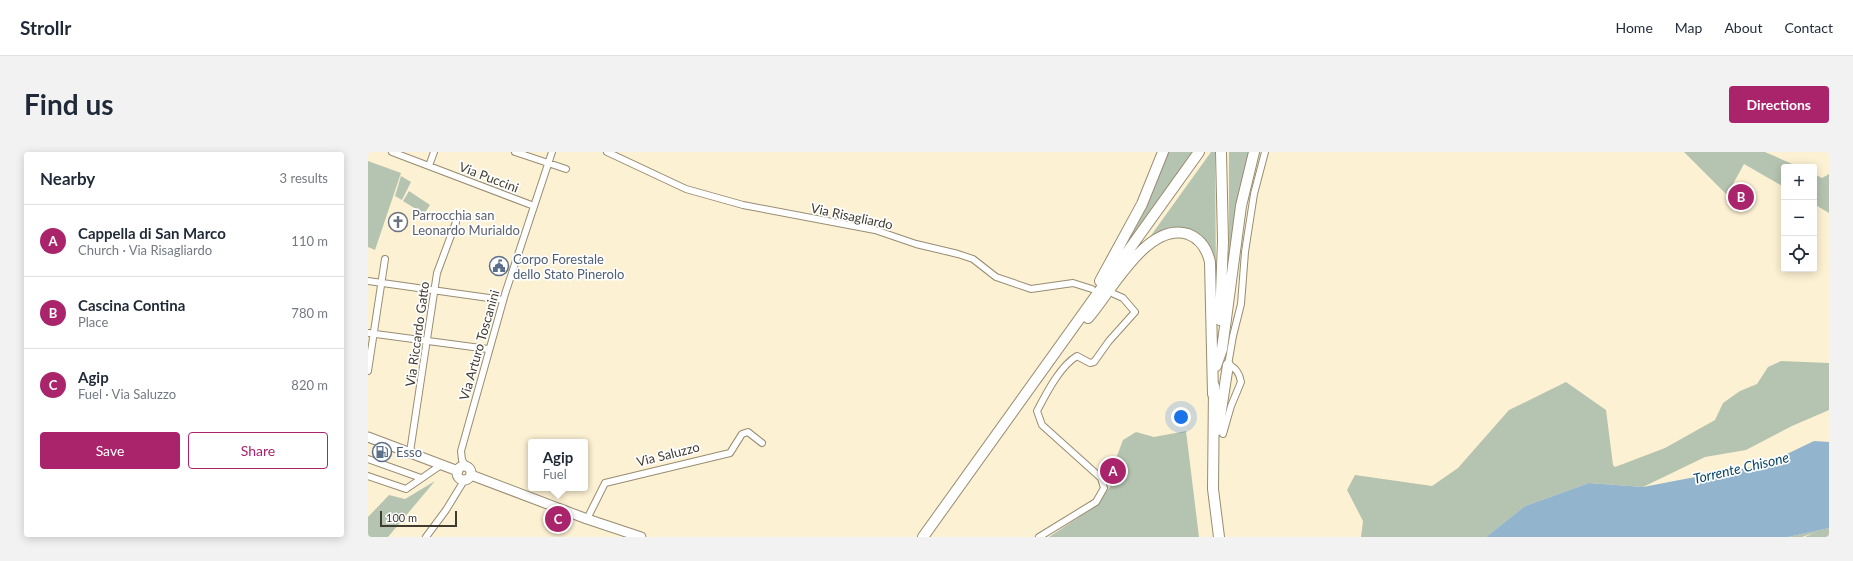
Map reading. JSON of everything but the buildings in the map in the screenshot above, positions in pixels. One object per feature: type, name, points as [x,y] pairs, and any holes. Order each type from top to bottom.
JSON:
[{"type":"main road","points":[[1072,333],[1134,220],[1163,152]]},
{"type":"main road","points":[[929,537],[936,524],[1199,152]]},
{"type":"main road","points":[[1072,333],[1206,152]]},
{"type":"main road","points":[[1213,394],[1222,288],[1221,152]]},
{"type":"main road","points":[[1216,366],[1222,349],[1240,212],[1254,152]]},
{"type":"main road","points":[[1072,333],[1101,304],[1147,245],[1160,236],[1181,232],[1192,236],[1205,247],[1210,262],[1213,394],[1212,462],[1213,489],[1219,537]]},
{"type":"main road","points":[[1212,462],[1228,366]]},
{"type":"main road","points":[[368,436],[441,464],[462,468],[459,477],[468,477],[641,537]]},
{"type":"main road","points":[[923,537],[936,524]]},
{"type":"street","name":"Via Puccini","points":[[392,152],[534,206]]},
{"type":"street","points":[[429,166],[434,152]]},
{"type":"street","points":[[515,152],[566,169]]},
{"type":"street","name":"Via Arturo Toscanini","points":[[462,468],[461,451],[488,349],[547,162],[552,152]]},
{"type":"street","name":"Via Risagliardo","points":[[606,152],[686,189],[743,206],[875,230],[916,244],[958,254],[973,259],[996,277],[1031,289],[1073,283],[1092,289]]},
{"type":"street","points":[[1224,434],[1231,406],[1241,382],[1238,373],[1232,366],[1228,366],[1233,336],[1241,304],[1245,252],[1254,194],[1265,152]]},
{"type":"street","name":"Via Riccardo Gatto","points":[[410,452],[437,273],[456,222]]},
{"type":"street","points":[[368,371],[371,333],[385,259]]},
{"type":"street","points":[[368,281],[504,300]]},
{"type":"street","points":[[1039,537],[1096,502],[1104,488],[1101,478],[1042,426],[1037,411],[1049,388],[1068,362],[1076,356],[1090,363],[1094,362],[1109,341],[1134,312],[1123,298],[1114,294]]},
{"type":"street","points":[[371,333],[488,349]]},
{"type":"street","name":"Via Saluzzo","points":[[588,519],[605,483],[730,453],[742,434],[748,432],[762,443]]},
{"type":"street","points":[[368,459],[421,478]]},
{"type":"street","points":[[368,476],[406,490],[441,464]]},
{"type":"street","points":[[426,537],[468,477]]},
{"type":"green space","points":[[1167,152],[1192,152],[1120,255],[1139,220]]},
{"type":"green space","points":[[1211,152],[1215,152],[1216,277],[1213,255],[1200,234],[1181,227],[1163,232],[1147,241]]},
{"type":"green space","points":[[1229,152],[1249,152],[1229,259]]},
{"type":"green space","points":[[1684,152],[1765,152],[1792,164],[1781,164],[1781,185],[1744,164],[1727,195]]},
{"type":"green space","points":[[368,161],[401,173],[375,250],[368,247]]},
{"type":"green space","points":[[1829,174],[1829,213],[1817,206],[1817,176],[1822,178]]},
{"type":"green space","points":[[401,176],[411,182],[402,200],[395,196]]},
{"type":"green space","points":[[409,191],[430,205],[424,214],[403,201]]},
{"type":"green space","points":[[1781,361],[1829,363],[1829,410],[1792,426],[1746,450],[1705,457],[1643,487],[1589,483],[1525,506],[1486,537],[1361,537],[1363,521],[1347,490],[1355,475],[1432,486],[1458,468],[1509,410],[1566,382],[1606,410],[1613,465],[1615,467],[1665,448],[1715,420],[1723,403],[1740,391],[1757,384],[1768,367]]},
{"type":"green space","points":[[1186,431],[1199,537],[1049,537],[1094,507],[1125,468],[1115,461],[1123,440],[1136,432],[1154,437]]},
{"type":"green space","points":[[435,481],[388,537],[368,537],[368,517],[389,495],[405,499]]},
{"type":"green space","points":[[1829,528],[1829,537],[1805,537],[1814,533],[1802,537],[1788,537]]},
{"type":"water","points":[[1814,441],[1829,442],[1829,528],[1788,537],[1486,537],[1525,506],[1589,483],[1643,487],[1764,465]]},
{"type":"place","name":"Cascina Contina","points":[[1741,197]]},
{"type":"place","name":"Parrocchia san Leonardo Murialdo","points":[[398,222]]},
{"type":"place","name":"Corpo Forestale dello Stato Pinerolo","points":[[499,266]]},
{"type":"place","name":"Esso","points":[[382,452]]},
{"type":"place","name":"Cappella di San Marco","points":[[1113,471]]},
{"type":"place","name":"Agip","points":[[558,519]]},
{"type":"water label","name":"Torrente Chisone","points":[[1741,468]]}]
